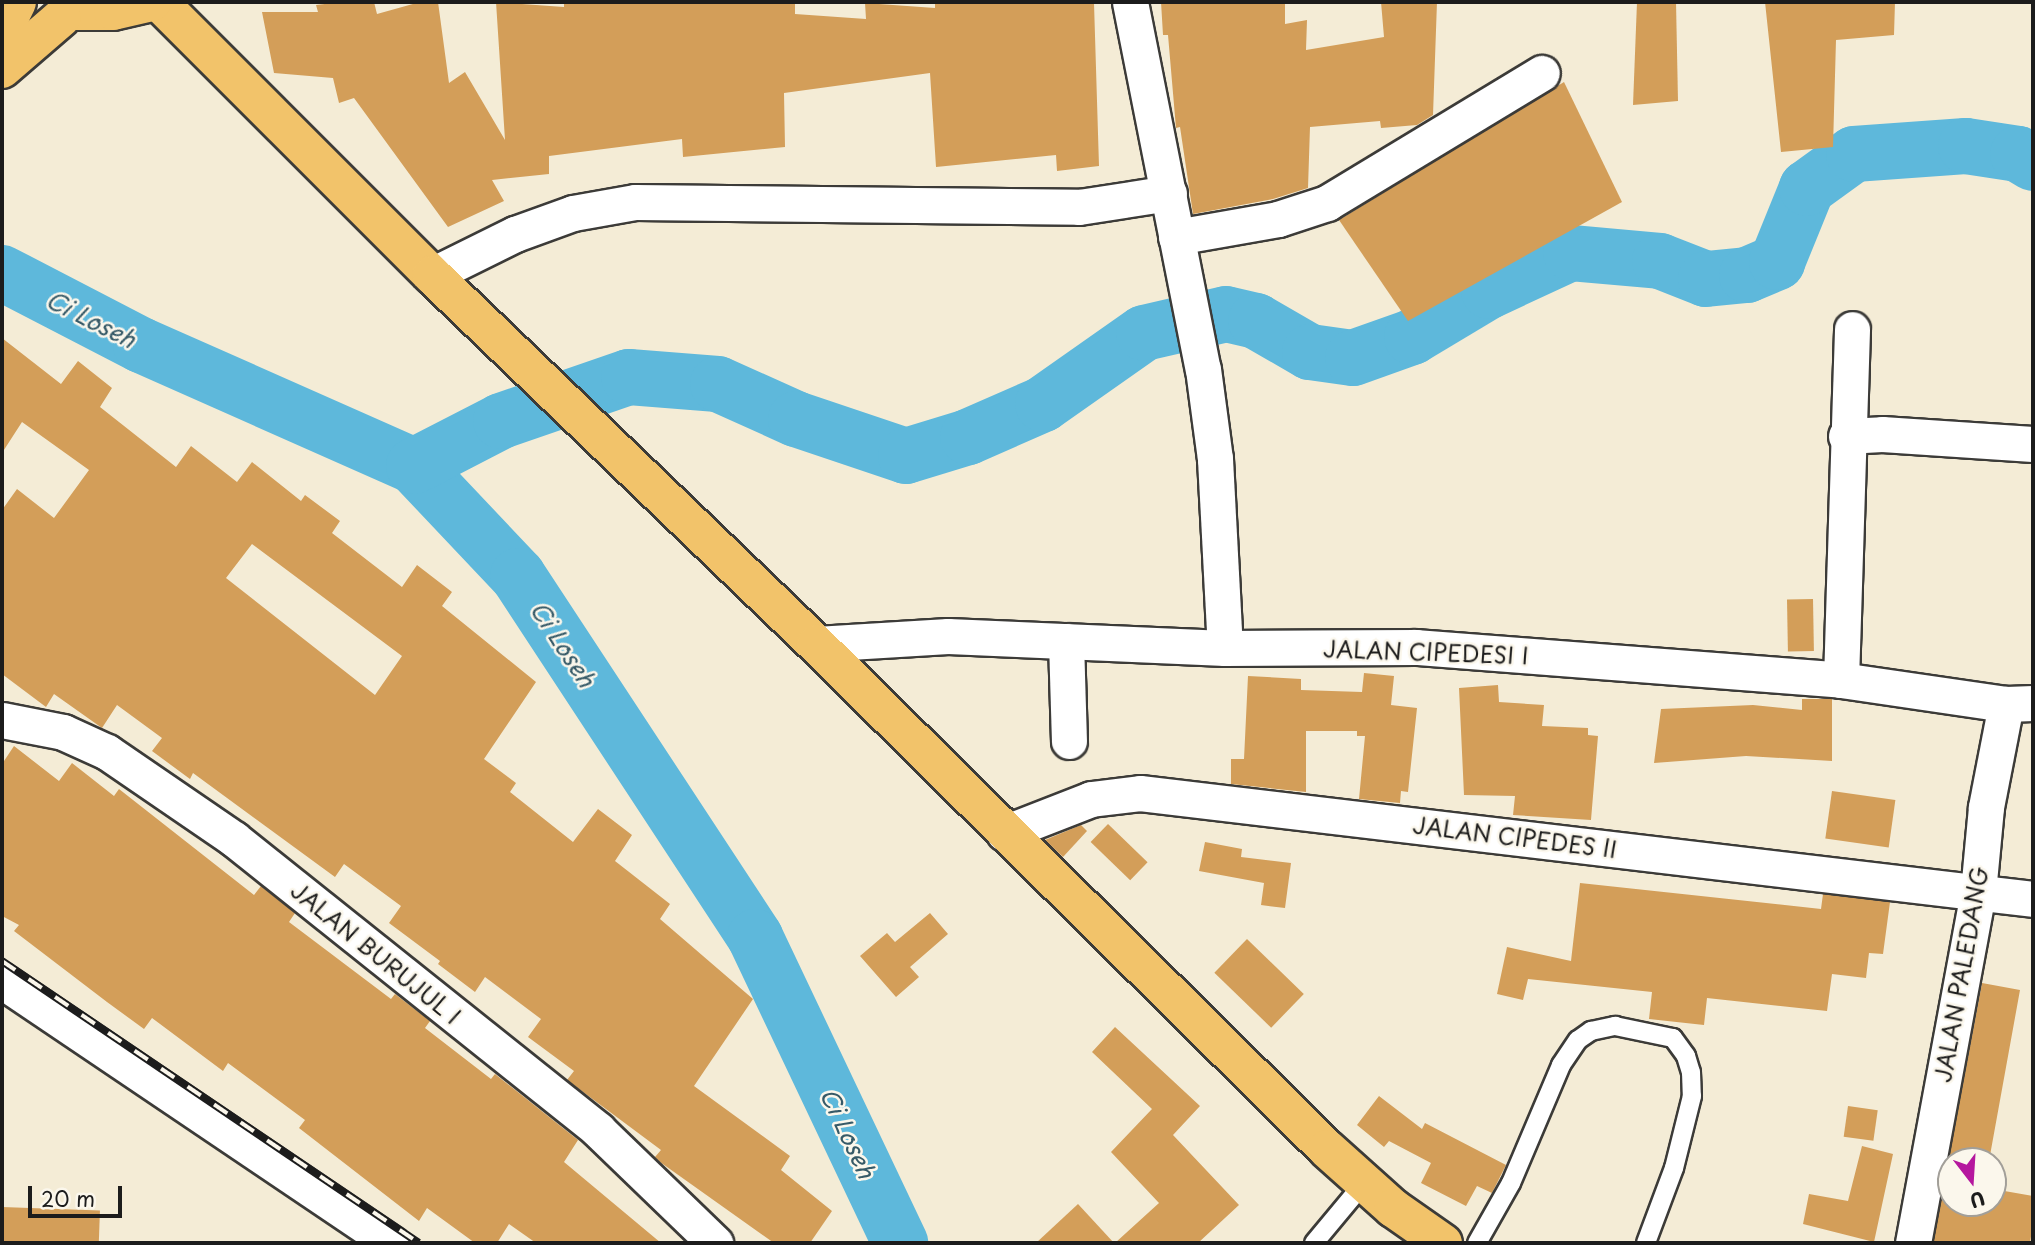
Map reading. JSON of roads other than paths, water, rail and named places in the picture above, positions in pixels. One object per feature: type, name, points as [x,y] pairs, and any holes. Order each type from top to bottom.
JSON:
[{"type":"highway","points":[[2,33],[17,2]]},
{"type":"highway","points":[[2,69],[60,8],[113,11],[152,2]]},
{"type":"highway","points":[[159,2],[600,440],[816,644],[1004,833],[1364,1183],[1443,1243]]},
{"type":"street","points":[[1130,2],[1203,369],[1215,459],[1225,648]]},
{"type":"street","points":[[1176,237],[1278,219],[1327,203],[1542,72]]},
{"type":"street","points":[[432,275],[515,234],[573,213],[635,202],[1079,207],[1169,193]]},
{"type":"street","points":[[1841,680],[1846,436],[1852,329]]},
{"type":"street","points":[[1846,436],[2033,444]]},
{"type":"street","name":"JALAN CIPEDESI I","points":[[816,644],[948,636],[1225,648],[1416,647],[1841,680],[2020,704]]},
{"type":"street","points":[[1066,641],[1069,741]]},
{"type":"street","name":"JALAN PALEDANG","points":[[1913,1243],[1978,892],[1986,807],[2020,704]]},
{"type":"street","name":"JALAN BURUJUL I","points":[[2,720],[63,732],[107,752],[234,839],[598,1130],[715,1243]]},
{"type":"street","name":"JALAN CIPEDES II","points":[[1004,833],[1091,799],[1140,793],[2033,899]]},
{"type":"street","points":[[2,981],[391,1243]]},
{"type":"lane","points":[[1477,1243],[1511,1183],[1561,1065],[1578,1040],[1591,1031],[1615,1026],[1672,1038],[1686,1056],[1690,1072],[1692,1096],[1674,1168],[1646,1243]]},
{"type":"lane","points":[[1314,1243],[1364,1183]]},
{"type":"waterway","points":[[414,466],[501,421],[629,377],[718,384],[796,419],[906,456],[968,437],[1043,404],[1144,333],[1226,314],[1256,321],[1310,352],[1353,358],[1412,337],[1489,291],[1571,253],[1660,261],[1706,279],[1747,275],[1777,262],[1807,188],[1854,154],[1966,146],[2018,154],[2033,163]]},
{"type":"waterway","name":"Ci Loseh","points":[[2,273],[141,345],[414,466],[518,576],[755,937],[900,1243]]},
{"type":"railway","points":[[2,961],[419,1243]]}]
